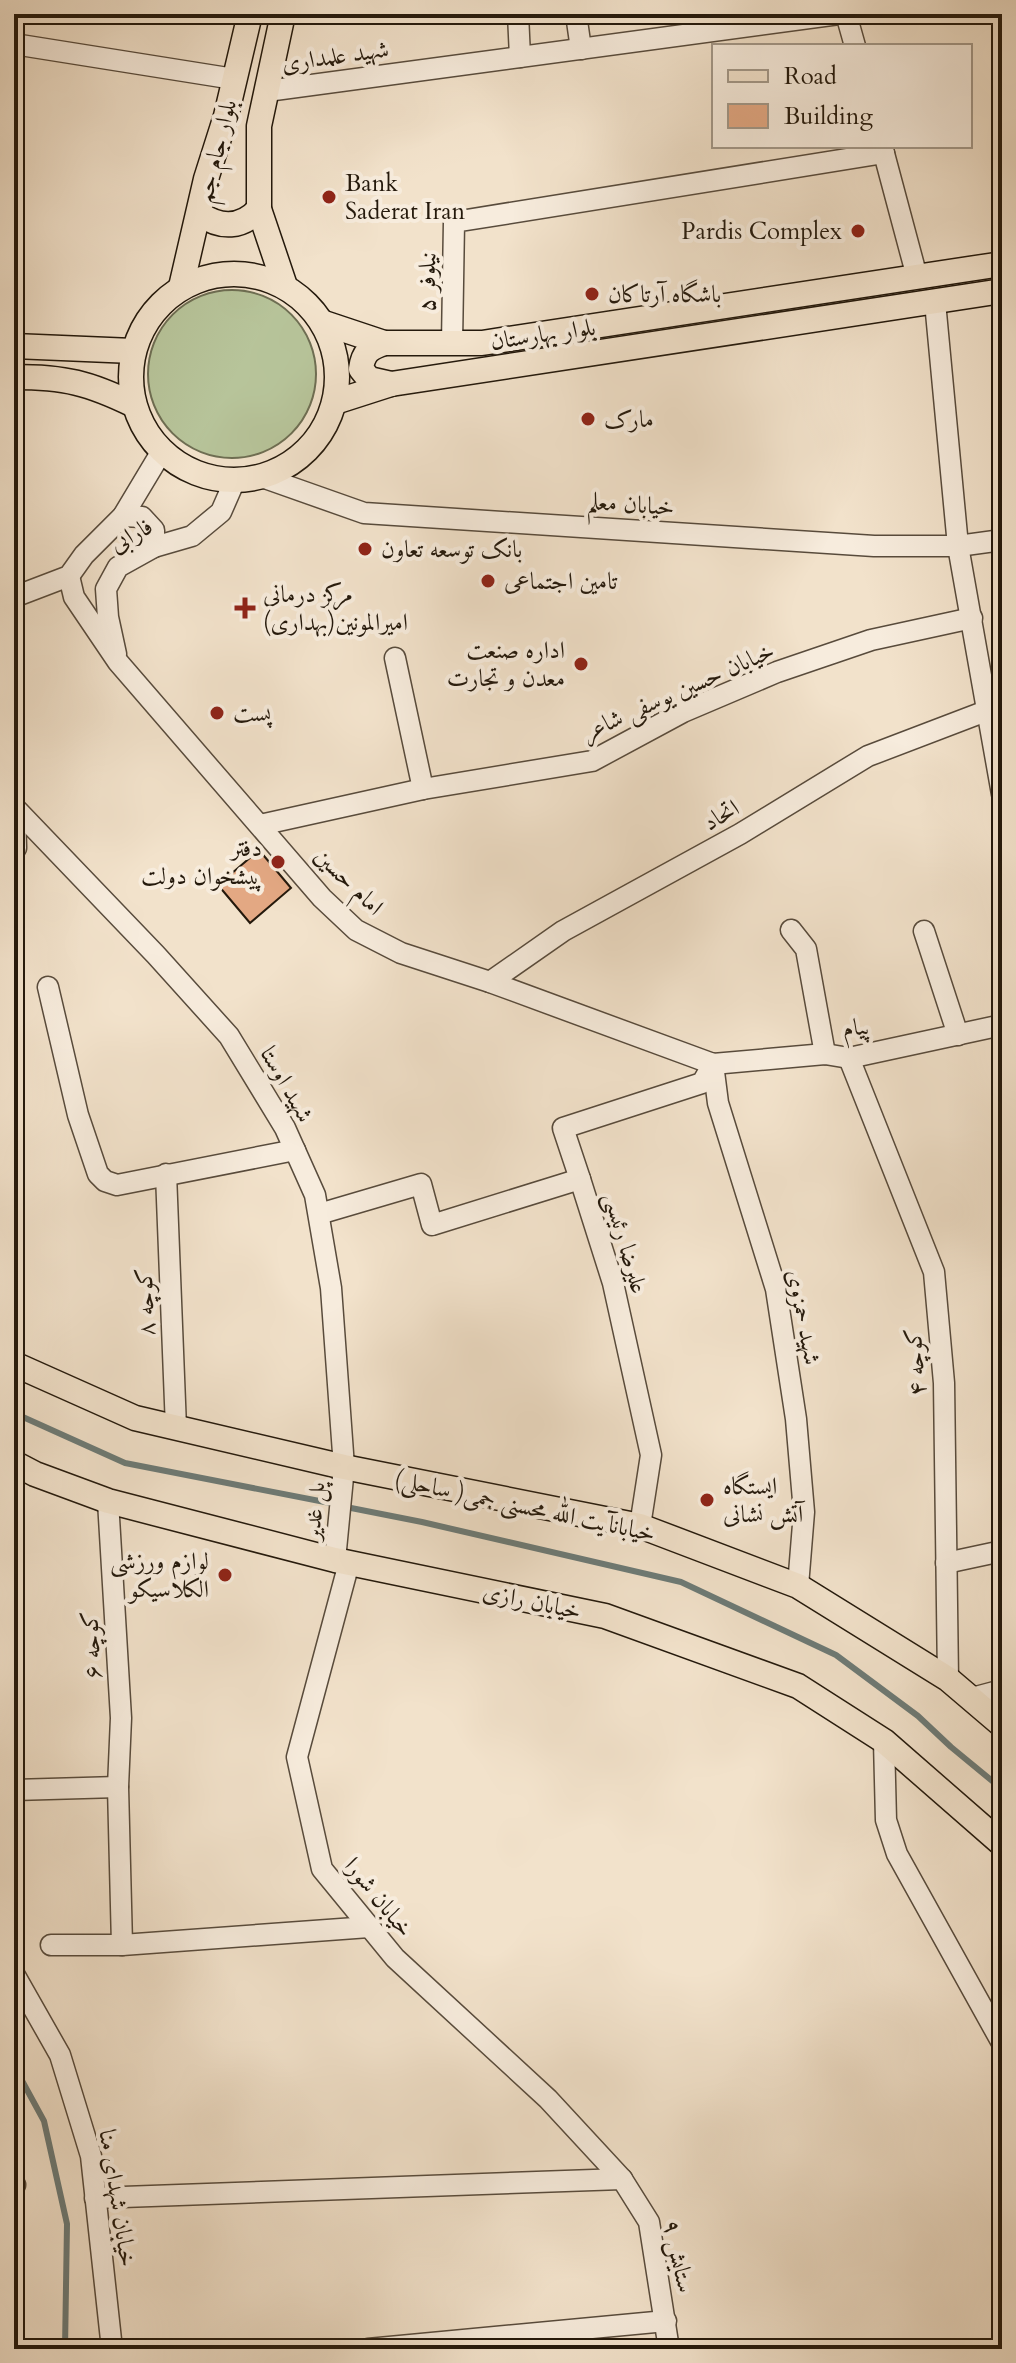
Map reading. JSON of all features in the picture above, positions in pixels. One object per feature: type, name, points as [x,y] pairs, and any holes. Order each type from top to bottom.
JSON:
[{"type":"main road","name":"بلوار جام جم","points":[[181,287],[250,14]]},
{"type":"main road","name":"بلوار جام جم","points":[[283,14],[259,126],[259,209],[285,286]]},
{"type":"main road","points":[[200,214],[214,224],[235,225],[249,221],[259,209]]},
{"type":"main road","name":"بلوار بهارستان","points":[[324,323],[384,343],[482,343],[1002,264]]},
{"type":"main road","points":[[233,273],[260,276],[285,286],[307,302],[324,323],[334,348],[338,375],[335,402],[325,427],[309,449],[287,466],[262,477],[235,480],[208,477],[183,468],[162,451],[145,430],[134,405],[130,379],[133,351],[143,326],[160,304],[181,287],[206,277],[233,273]]},
{"type":"main road","name":"بلوار بهارستان","points":[[335,402],[391,384],[1002,291]]},
{"type":"main road","points":[[384,343],[369,348],[361,369],[369,379],[391,384]]},
{"type":"main road","points":[[14,346],[133,351]]},
{"type":"main road","points":[[14,377],[55,377],[95,386],[134,405]]},
{"type":"main road","name":"خیابانآیت الله محسنی جمی( ساحلی)","points":[[14,1364],[135,1418],[344,1467],[640,1526],[798,1586],[948,1679],[1002,1725]]},
{"type":"main road","name":"خیابان رازی","points":[[14,1463],[108,1501],[342,1561],[605,1616],[798,1686],[884,1741],[1002,1844]]},
{"type":"street","points":[[518,14],[520,57]]},
{"type":"street","points":[[576,14],[581,49]]},
{"type":"street","name":"شهید علمداری","points":[[267,91],[839,14]]},
{"type":"street","points":[[846,14],[854,44]]},
{"type":"street","points":[[14,44],[234,79]]},
{"type":"street","points":[[883,150],[917,277]]},
{"type":"street","name":"نیلوفر ۵","points":[[452,343],[454,222],[883,150]]},
{"type":"street","points":[[935,302],[958,546],[1002,791]]},
{"type":"street","name":"فارابی","points":[[69,576],[84,555],[123,516],[162,451]]},
{"type":"street","name":"خیابان معلم","points":[[262,477],[364,513],[874,546],[958,546],[1002,540]]},
{"type":"street","name":"فارابی","points":[[118,662],[108,617],[106,589],[118,567],[154,547],[192,536],[221,512],[235,480]]},
{"type":"street","points":[[123,516],[142,517],[154,530],[154,547]]},
{"type":"street","points":[[14,597],[69,576]]},
{"type":"street","name":"امام حسین","points":[[69,576],[74,597],[118,662],[322,898],[356,930],[401,953],[490,982],[713,1064]]},
{"type":"street","name":"خیابان حسین یوسفی شاعر","points":[[260,825],[423,789],[592,761],[683,712],[777,672],[871,640],[972,618]]},
{"type":"street","points":[[395,658],[423,789]]},
{"type":"street","name":"اتحاد","points":[[490,982],[563,931],[740,834],[868,756],[986,711]]},
{"type":"street","points":[[14,808],[14,848]]},
{"type":"street","name":"شهید اوستا","points":[[14,808],[156,955],[229,1036],[285,1128],[315,1195],[319,1214],[331,1288],[344,1467]]},
{"type":"street","points":[[791,930],[806,949],[825,1054]]},
{"type":"street","points":[[924,931],[958,1035]]},
{"type":"street","points":[[48,987],[78,1115],[98,1174],[105,1181],[117,1185],[295,1150]]},
{"type":"street","name":"پیام","points":[[713,1064],[825,1054],[849,1058],[1002,1025]]},
{"type":"street","name":"کوچه ۴","points":[[849,1058],[934,1272],[944,1383],[948,1679]]},
{"type":"street","points":[[580,1179],[563,1128],[702,1083],[713,1064]]},
{"type":"street","name":"شهید حمزوی","points":[[713,1064],[718,1103],[778,1304],[796,1419],[804,1512],[798,1586]]},
{"type":"street","name":"کوچه ۸","points":[[166,1174],[176,1428]]},
{"type":"street","name":"علیرضا رئیسی","points":[[319,1214],[421,1184],[432,1225],[580,1179],[613,1283],[651,1455],[640,1526]]},
{"type":"street","name":"پل غدیر","points":[[342,1561],[344,1467]]},
{"type":"street","name":"کوچه ۶","points":[[108,1501],[121,1718],[118,1787],[122,1945]]},
{"type":"street","points":[[946,1563],[1002,1551]]},
{"type":"street","name":"خیابان شورا","points":[[342,1561],[297,1757],[322,1869],[395,1958],[548,2099],[622,2179]]},
{"type":"street","points":[[972,1698],[1002,1690]]},
{"type":"street","points":[[884,1741],[886,1820],[897,1854],[1002,2043]]},
{"type":"street","points":[[14,1790],[118,1787]]},
{"type":"street","points":[[51,1945],[122,1945],[369,1927]]},
{"type":"street","name":"خیابان شهدای منا","points":[[14,1974],[60,2055],[91,2156],[112,2349]]},
{"type":"street","points":[[95,2198],[622,2179]]},
{"type":"street","name":"ستایش ۹","points":[[622,2179],[649,2222],[669,2349]]},
{"type":"street","points":[[368,2349],[666,2321]]},
{"type":"green space","points":[[232,290],[264,296],[292,314],[310,342],[316,374],[310,406],[292,434],[264,452],[232,458],[200,452],[172,434],[154,406],[148,374],[154,342],[172,314],[200,296]]},
{"type":"building","points":[[259,850],[291,888],[250,923],[218,885]]},
{"type":"waterway","points":[[14,1413],[125,1463],[335,1504]]},
{"type":"waterway","points":[[346,1507],[681,1582],[836,1655],[918,1716],[1002,1789]]},
{"type":"waterway","points":[[14,2066],[44,2121],[67,2224],[65,2349]]},
{"type":"place","name":"Bank Saderat Iran","points":[[329,197]]},
{"type":"place","name":"Pardis Complex","points":[[858,231]]},
{"type":"place","name":"باشگاه آرتاکان","points":[[592,294]]},
{"type":"place","name":"مارک","points":[[588,419]]},
{"type":"place","name":"بانک توسعه تعاون","points":[[365,549]]},
{"type":"place","name":"تامین اجتماعی","points":[[488,581]]},
{"type":"place","name":"مرکز درمانی امیرالمونین(بهداری)","points":[[245,608]]},
{"type":"place","name":"اداره صنعت معدن و تجارت","points":[[581,664]]},
{"type":"place","name":"پست","points":[[217,713]]},
{"type":"place","name":"دفتر پیشخوان دولت","points":[[278,862]]},
{"type":"place","name":"ایستگاه آتش نشانی","points":[[707,1500]]},
{"type":"place","name":"لوازم ورزشی الکلاسیکو","points":[[225,1575]]}]
